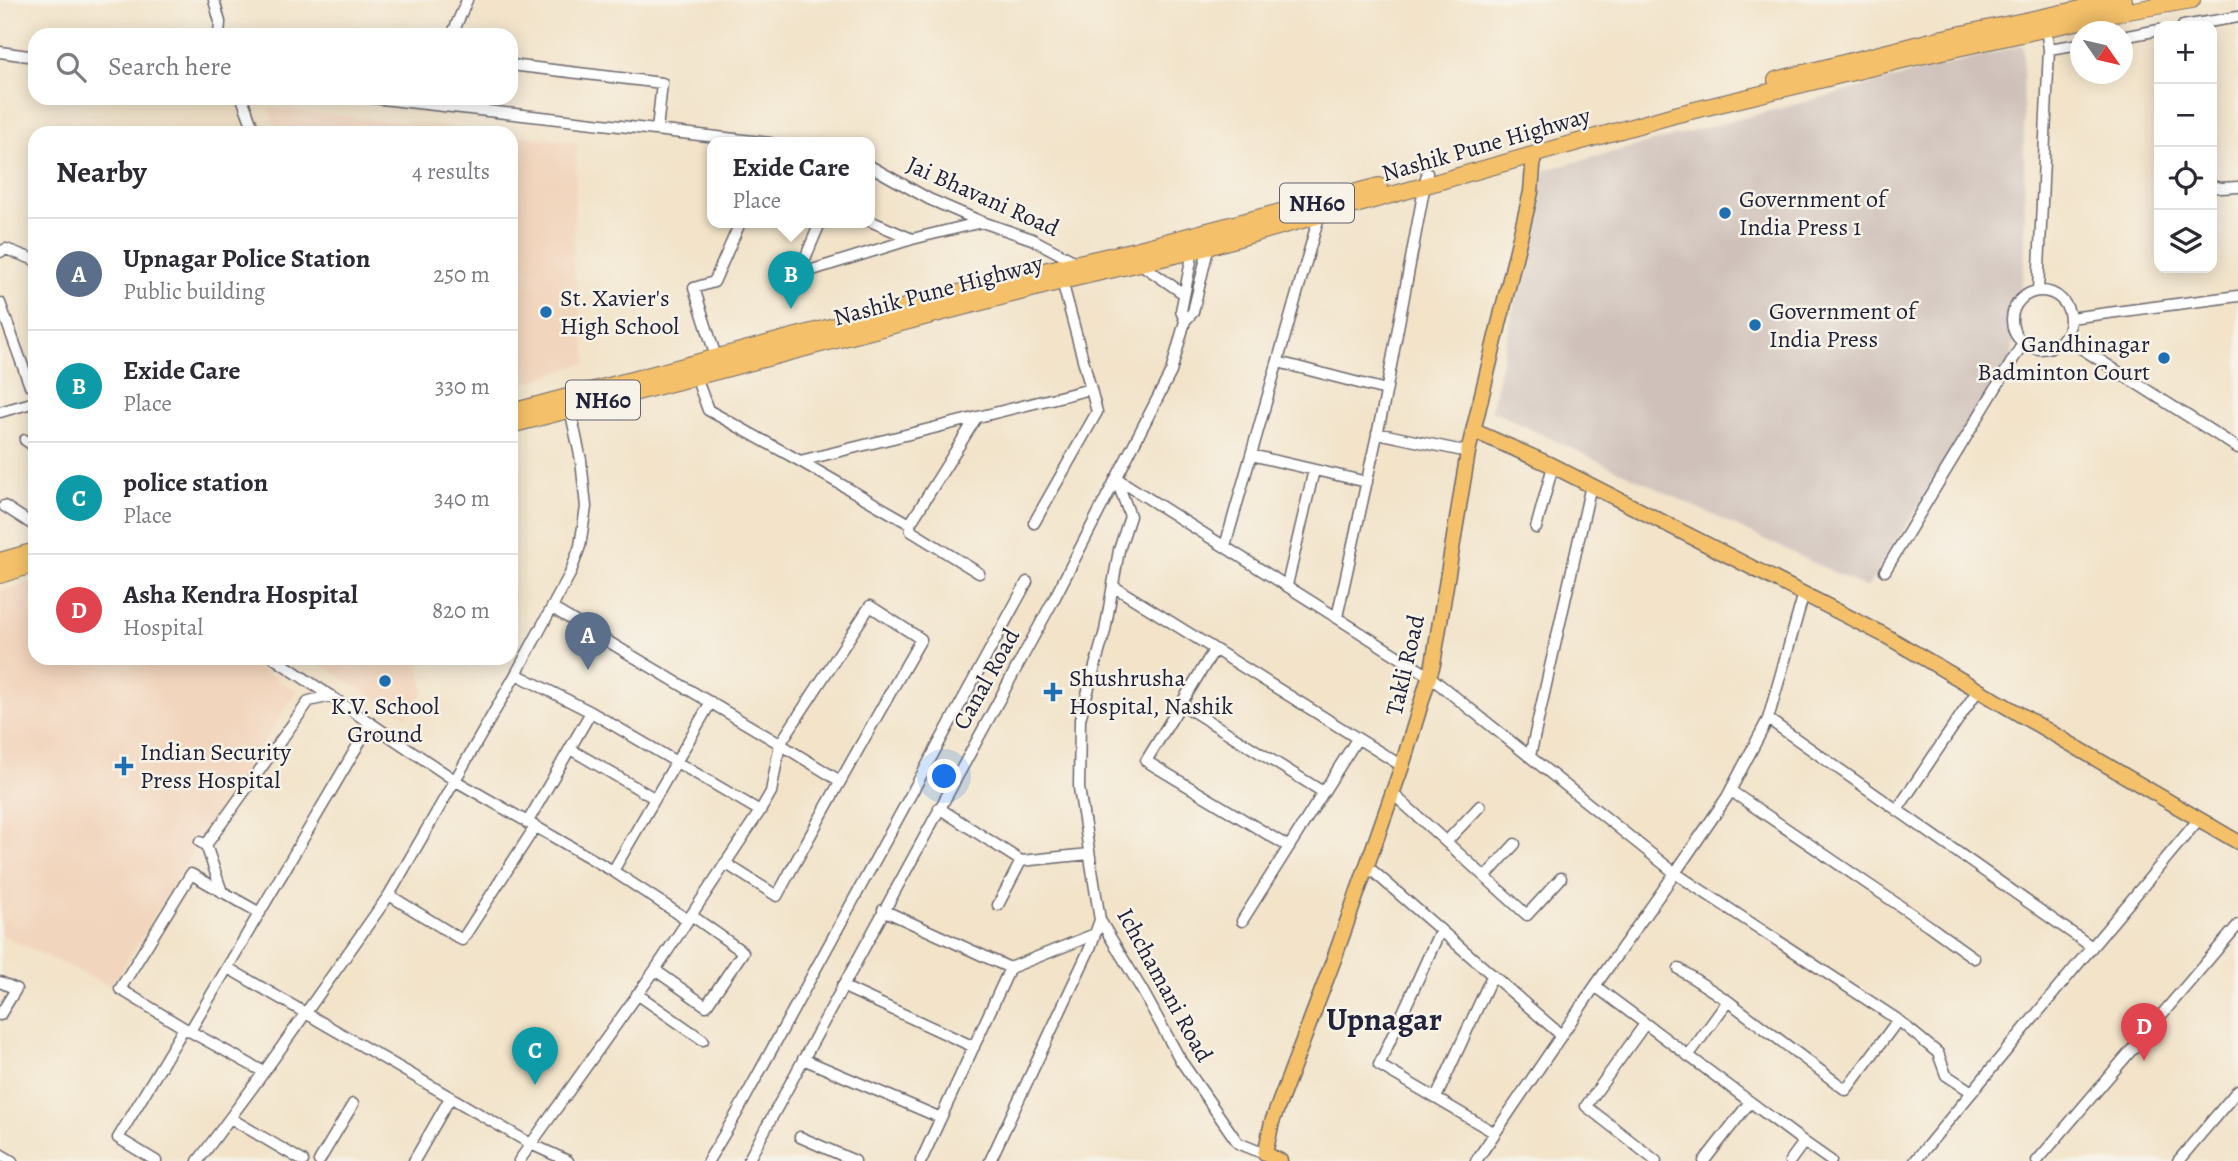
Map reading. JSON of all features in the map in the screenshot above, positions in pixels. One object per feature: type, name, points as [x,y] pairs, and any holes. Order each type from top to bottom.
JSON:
[{"type":"highway","name":"Nashik Pune Highway","points":[[518,410],[1026,275],[1196,233],[1211,238],[1320,214],[1649,111],[1943,38],[2124,0]]},
{"type":"highway","name":"Nashik Pune Highway","points":[[518,423],[1062,281],[1193,251],[1211,238],[1426,179],[1534,155],[1674,115],[1911,58],[2122,12],[2192,0]]},
{"type":"highway","points":[[0,561],[28,553]]},
{"type":"highway","points":[[0,575],[28,566]]},
{"type":"main road","name":"Takli Road","points":[[1265,1154],[1272,1122],[1367,866],[1402,766],[1429,676],[1468,452],[1531,192],[1534,155]]},
{"type":"main road","points":[[1474,431],[1553,466],[1886,636],[2238,841]]},
{"type":"main road","points":[[1265,1154],[1280,1161]]},
{"type":"street","points":[[214,0],[220,28]]},
{"type":"street","points":[[455,28],[467,0]]},
{"type":"street","points":[[2214,21],[2238,17]]},
{"type":"street","points":[[2038,291],[2049,49],[2046,29]]},
{"type":"street","points":[[2133,36],[2154,34]]},
{"type":"street","points":[[2049,49],[2070,46]]},
{"type":"street","points":[[0,52],[28,56]]},
{"type":"street","points":[[518,66],[662,83],[657,130]]},
{"type":"street","points":[[245,105],[253,126]]},
{"type":"street","points":[[435,105],[718,137]]},
{"type":"street","name":"Jai Bhavani Road","points":[[875,169],[929,199],[982,222],[1032,239],[1079,264]]},
{"type":"street","points":[[1338,617],[1387,390],[1426,179]]},
{"type":"street","points":[[2217,187],[2238,187]]},
{"type":"street","points":[[1225,546],[1320,214]]},
{"type":"street","points":[[818,228],[801,268],[806,272],[982,222]]},
{"type":"street","points":[[875,223],[912,240]]},
{"type":"street","points":[[716,357],[694,288],[714,282],[738,228]]},
{"type":"street","name":"Canal Road","points":[[1185,321],[1181,311],[1196,233]]},
{"type":"street","name":"Canal Road","points":[[748,1161],[1054,599],[1171,372],[1185,321],[1193,313],[1211,238]]},
{"type":"street","points":[[0,252],[6,249],[28,257]]},
{"type":"street","points":[[1139,263],[1184,294]]},
{"type":"street","points":[[1034,523],[1097,412],[1062,281]]},
{"type":"street","points":[[2038,291],[2049,292],[2064,301],[2070,318],[2071,324],[2065,338],[2057,346],[2048,349],[2036,349],[2023,343],[2013,328],[2013,313],[2020,300],[2038,291]]},
{"type":"street","points":[[2070,318],[2238,296]]},
{"type":"street","points":[[0,303],[28,371]]},
{"type":"street","points":[[2065,338],[2238,448]]},
{"type":"street","points":[[1885,571],[2023,343]]},
{"type":"street","points":[[1278,362],[1387,390]]},
{"type":"street","points":[[696,377],[709,410],[910,524]]},
{"type":"street","points":[[800,461],[1091,389]]},
{"type":"street","points":[[0,412],[26,404]]},
{"type":"street","points":[[198,1161],[389,895],[456,781],[570,574],[580,547],[586,507],[581,460],[570,409]]},
{"type":"street","points":[[976,418],[910,524],[911,531],[979,573]]},
{"type":"street","points":[[1377,433],[1468,452]]},
{"type":"street","points":[[1251,455],[1367,482]]},
{"type":"street","points":[[1536,528],[1553,466]]},
{"type":"street","points":[[1287,585],[1314,470]]},
{"type":"street","points":[[1116,478],[1429,676],[1675,873],[1898,1020],[1938,1053],[1947,1075],[1972,1092]]},
{"type":"street","name":"Ichchamani Road","points":[[1116,478],[1130,516],[1119,550],[1105,631],[1080,719],[1079,788],[1100,920],[1181,1060],[1238,1143],[1265,1154]]},
{"type":"street","points":[[1530,756],[1591,485]]},
{"type":"street","points":[[4,506],[28,521]]},
{"type":"street","points":[[708,1161],[744,1101],[1027,582]]},
{"type":"street","points":[[1113,586],[1402,766]]},
{"type":"street","points":[[1476,1161],[1731,791],[1768,719],[1804,593]]},
{"type":"street","points":[[519,1161],[655,970],[689,917],[725,863],[760,811],[771,792],[780,744],[870,606],[921,639],[777,896],[725,863]]},
{"type":"street","points":[[552,608],[840,781]]},
{"type":"street","points":[[1214,650],[1146,761],[1289,847]]},
{"type":"street","points":[[284,665],[456,781],[613,871],[743,952],[706,1006],[655,970]]},
{"type":"street","points":[[516,674],[591,712],[760,811]]},
{"type":"street","points":[[1897,810],[1978,690]]},
{"type":"street","points":[[222,892],[203,843],[309,701],[331,696]]},
{"type":"street","points":[[613,871],[711,702]]},
{"type":"street","points":[[1181,704],[1323,792]]},
{"type":"street","points":[[389,895],[463,940],[531,825],[591,712]]},
{"type":"street","points":[[1768,719],[2092,947]]},
{"type":"street","points":[[156,1161],[118,1138],[228,968],[370,723]]},
{"type":"street","points":[[1242,921],[1357,738]]},
{"type":"street","points":[[570,749],[654,798]]},
{"type":"street","points":[[1731,791],[1974,958]]},
{"type":"street","points":[[1392,793],[1527,915],[1561,878]]},
{"type":"street","points":[[1446,842],[1480,806]]},
{"type":"street","points":[[939,808],[1021,860],[1089,854]]},
{"type":"street","points":[[1915,1161],[2199,819]]},
{"type":"street","points":[[1485,877],[1515,844]]},
{"type":"street","points":[[998,905],[1021,860]]},
{"type":"street","points":[[1367,866],[1561,1035]]},
{"type":"street","points":[[260,913],[191,874],[120,989],[264,1072]]},
{"type":"street","points":[[883,910],[1010,968]]},
{"type":"street","points":[[990,1161],[1100,920]]},
{"type":"street","points":[[2037,1161],[2238,925]]},
{"type":"street","points":[[1440,931],[1379,1065],[1495,1133]]},
{"type":"street","points":[[921,1161],[1010,968],[1095,934]]},
{"type":"street","points":[[228,968],[531,1144],[568,1161]]},
{"type":"street","points":[[1679,969],[1728,1001],[1846,1090],[1898,1020]]},
{"type":"street","points":[[1436,1098],[1492,976]]},
{"type":"street","points":[[0,982],[16,989],[0,1015]]},
{"type":"street","points":[[842,986],[974,1047]]},
{"type":"street","points":[[1595,986],[1831,1161]]},
{"type":"street","points":[[637,995],[703,1040]]},
{"type":"street","points":[[1688,1056],[1728,1001]]},
{"type":"street","points":[[1645,1024],[1586,1106],[1656,1161]]},
{"type":"street","points":[[803,1059],[941,1118]]},
{"type":"street","points":[[2178,1161],[2238,1090]]},
{"type":"street","points":[[414,1161],[450,1098]]},
{"type":"street","points":[[1703,1161],[1751,1102]]},
{"type":"street","points":[[319,1161],[353,1104]]},
{"type":"street","points":[[230,1118],[303,1161]]},
{"type":"street","points":[[800,1137],[855,1161]]},
{"type":"street","points":[[1790,1161],[1804,1142]]},
{"type":"street","points":[[0,1154],[12,1161]]},
{"type":"shaded area","name":"Government of India Press","points":[[2023,45],[2025,261],[2012,356],[1867,588],[1491,410],[1545,170]]},
{"type":"shaded area","points":[[269,108],[432,126],[275,126]]},
{"type":"shaded area","name":"St. Xavier's High School","points":[[518,136],[577,142],[573,261],[587,362],[518,386]]},
{"type":"shaded area","name":"Indian Security Press Hospital","points":[[28,583],[28,665],[252,665],[297,691],[199,841],[112,987],[0,934],[0,591]]},
{"type":"shaded area","name":"K.V. School Ground","points":[[322,665],[422,665],[424,691],[407,717]]},
{"type":"place","name":"Government of India Press 1","points":[[1725,213]]},
{"type":"place","name":"Exide Care","points":[[791,309]]},
{"type":"place","name":"St. Xavier's High School","points":[[546,312]]},
{"type":"place","name":"Government of India Press","points":[[1755,325]]},
{"type":"place","name":"Gandhinagar Badminton Court","points":[[2164,358]]},
{"type":"place","name":"Upnagar Police Station","points":[[588,670]]},
{"type":"place","name":"K.V. School Ground","points":[[385,681]]},
{"type":"place","name":"Shushrusha Hospital, Nashik","points":[[1053,692]]},
{"type":"place","name":"Indian Security Press Hospital","points":[[124,766]]},
{"type":"place","name":"Asha Kendra Hospital","points":[[2144,1061]]},
{"type":"place","name":"police station","points":[[535,1085]]},
{"type":"district","name":"Upnagar","points":[[1384,1019]]}]
